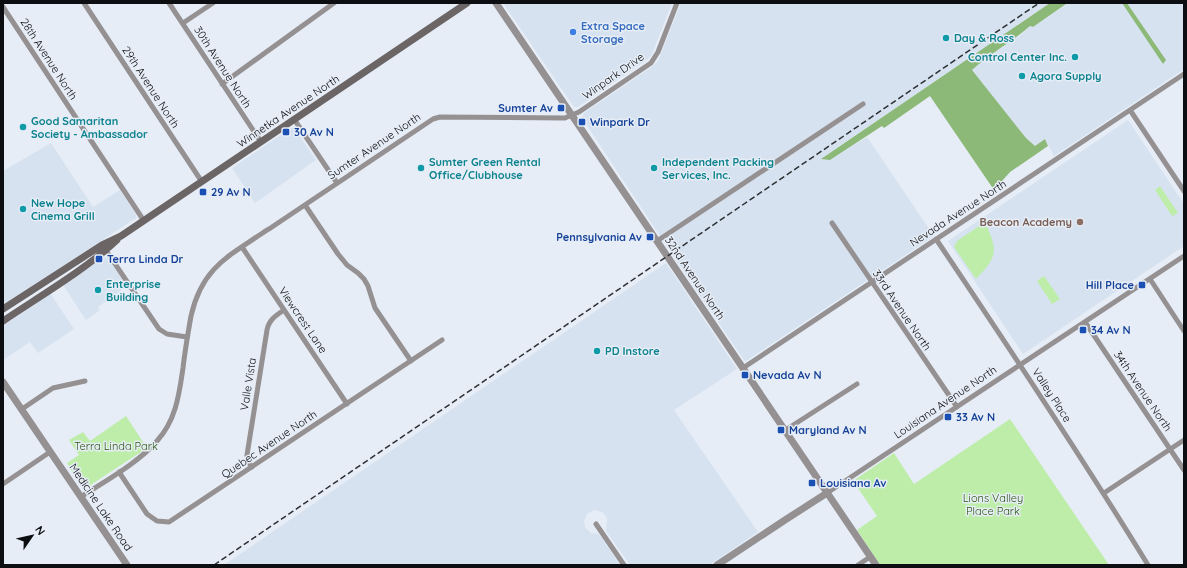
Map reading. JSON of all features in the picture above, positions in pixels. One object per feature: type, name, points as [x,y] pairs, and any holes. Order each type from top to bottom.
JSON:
[{"type":"main road","name":"Winnetka Avenue North","points":[[3,321],[121,236],[467,3]]},
{"type":"main road","name":"Winnetka Avenue North","points":[[3,309],[104,248]]},
{"type":"street","name":"29th Avenue North","points":[[84,3],[202,182]]},
{"type":"street","name":"30th Avenue North","points":[[169,3],[261,142]]},
{"type":"street","points":[[183,23],[213,3]]},
{"type":"street","points":[[222,84],[334,3]]},
{"type":"street","name":"32nd Avenue North","points":[[496,3],[876,565]]},
{"type":"street","name":"Winpark Drive","points":[[572,115],[651,63],[658,52],[677,3]]},
{"type":"street","name":"28th Avenue North","points":[[3,7],[144,221]]},
{"type":"street","name":"Nevada Avenue North","points":[[743,368],[1184,74]]},
{"type":"street","points":[[657,241],[863,104]]},
{"type":"street","points":[[1130,110],[1184,192]]},
{"type":"street","name":"Sumter Avenue North","points":[[81,497],[144,454],[165,431],[172,419],[178,402],[187,337],[194,302],[199,289],[216,266],[433,119],[440,117],[565,118],[572,115]]},
{"type":"street","points":[[294,119],[337,183]]},
{"type":"street","points":[[305,205],[338,254],[364,279],[368,286],[375,308],[411,361]]},
{"type":"street","name":"33rd Avenue North","points":[[832,223],[957,407]]},
{"type":"street","name":"Valley Place","points":[[936,239],[1021,365],[1104,493],[1148,565]]},
{"type":"street","name":"Viewcrest Lane","points":[[242,247],[347,404]]},
{"type":"street","points":[[104,248],[160,329],[166,334],[187,337]]},
{"type":"street","name":"Louisiana Avenue North","points":[[717,565],[817,499],[827,494],[1184,256]]},
{"type":"street","points":[[1150,279],[1184,331]]},
{"type":"street","name":"Valle Vista","points":[[252,467],[248,462],[248,455],[268,325],[284,310]]},
{"type":"street","name":"34th Avenue North","points":[[1085,322],[1184,470]]},
{"type":"street","name":"Quebec Avenue North","points":[[118,472],[147,514],[157,521],[169,522],[442,340]]},
{"type":"street","points":[[22,409],[53,388],[85,381]]},
{"type":"street","name":"Medicine Lake Road","points":[[3,382],[126,565]]},
{"type":"street","points":[[784,430],[857,384]]},
{"type":"street","points":[[1104,493],[1184,440]]},
{"type":"street","points":[[3,484],[50,452]]},
{"type":"street","points":[[596,524],[624,565]]},
{"type":"street","points":[[858,565],[870,557]]},
{"type":"shaded area","points":[[503,3],[672,3],[652,54],[649,58],[578,107],[574,107]]},
{"type":"shaded area","points":[[681,3],[1050,3],[822,158],[830,160],[867,137],[934,236],[746,361],[678,263],[582,118],[584,113],[653,66],[658,61]]},
{"type":"shaded area","points":[[1122,3],[1166,60],[1127,3],[1184,3],[1184,69],[1054,156],[1045,139],[1035,146],[1026,138],[972,70],[983,60],[1022,34],[1030,26],[1033,27],[1067,4]]},
{"type":"shaded area","name":"Beacon Academy","points":[[1128,120],[1184,204],[1184,246],[1023,354],[948,241]]},
{"type":"shaded area","points":[[291,128],[295,129],[316,160],[255,203],[232,168]]},
{"type":"shaded area","points":[[51,143],[93,207],[120,190],[136,215],[136,218],[3,305],[3,171]]},
{"type":"shaded area","points":[[103,256],[107,258],[127,286],[98,307],[100,310],[86,320],[63,285]]},
{"type":"shaded area","points":[[666,263],[737,369],[674,410],[758,532],[709,565],[630,565],[606,531],[607,519],[605,515],[602,512],[594,510],[587,514],[584,521],[585,527],[591,533],[598,534],[601,537],[620,565],[224,565]]},
{"type":"shaded area","points":[[50,293],[74,329],[38,353],[30,342],[3,360],[3,324]]},
{"type":"green space","points":[[1050,3],[1072,3],[1066,4],[1033,27],[1030,26],[972,70],[1026,138],[1035,146],[1045,139],[1048,146],[1010,172],[994,190],[930,96],[884,128],[882,126],[830,160],[821,159]]},
{"type":"green space","points":[[1122,3],[1127,3],[1166,60],[1163,64]]},
{"type":"green space","points":[[1160,186],[1178,213],[1172,216],[1155,190]]},
{"type":"green space","points":[[985,222],[992,240],[994,253],[989,264],[976,279],[954,247],[957,241]]},
{"type":"green space","points":[[1044,276],[1060,299],[1052,304],[1037,281]]},
{"type":"green space","name":"Terra Linda Park","points":[[126,416],[147,448],[86,488],[81,486],[67,463],[79,455],[69,440],[83,432],[90,441]]},
{"type":"green space","name":"Lions Valley Place Park","points":[[1010,419],[1109,565],[880,565],[857,530],[877,516],[853,481],[894,453],[914,484]]},
{"type":"railway","points":[[214,565],[1039,3]]},
{"type":"place","name":"Extra Space Storage","points":[[573,32]]},
{"type":"place","name":"Day & Ross","points":[[946,38]]},
{"type":"place","name":"Control Center Inc.","points":[[1075,57]]},
{"type":"place","name":"Agora Supply","points":[[1022,76]]},
{"type":"place","name":"Sumter Av","points":[[561,108]]},
{"type":"place","name":"Winpark Dr","points":[[582,122]]},
{"type":"place","name":"Good Samaritan Society - Ambassador","points":[[23,127]]},
{"type":"place","name":"30 Av N","points":[[286,132]]},
{"type":"place","name":"Sumter Green Rental Office/Clubhouse","points":[[421,168]]},
{"type":"place","name":"Independent Packing Services, Inc.","points":[[654,168]]},
{"type":"place","name":"29 Av N","points":[[203,192]]},
{"type":"place","name":"New Hope Cinema Grill","points":[[23,209]]},
{"type":"place","name":"Beacon Academy","points":[[1080,222]]},
{"type":"place","name":"Pennsylvania Av","points":[[650,237]]},
{"type":"place","name":"Terra Linda Dr","points":[[99,259]]},
{"type":"place","name":"Hill Place","points":[[1142,285]]},
{"type":"place","name":"Enterprise Building","points":[[98,290]]},
{"type":"place","name":"34 Av N","points":[[1083,330]]},
{"type":"place","name":"PD Instore","points":[[597,351]]},
{"type":"place","name":"Nevada Av N","points":[[745,375]]},
{"type":"place","name":"33 Av N","points":[[948,417]]},
{"type":"place","name":"Maryland Av N","points":[[781,430]]},
{"type":"place","name":"Louisiana Av","points":[[812,483]]}]
